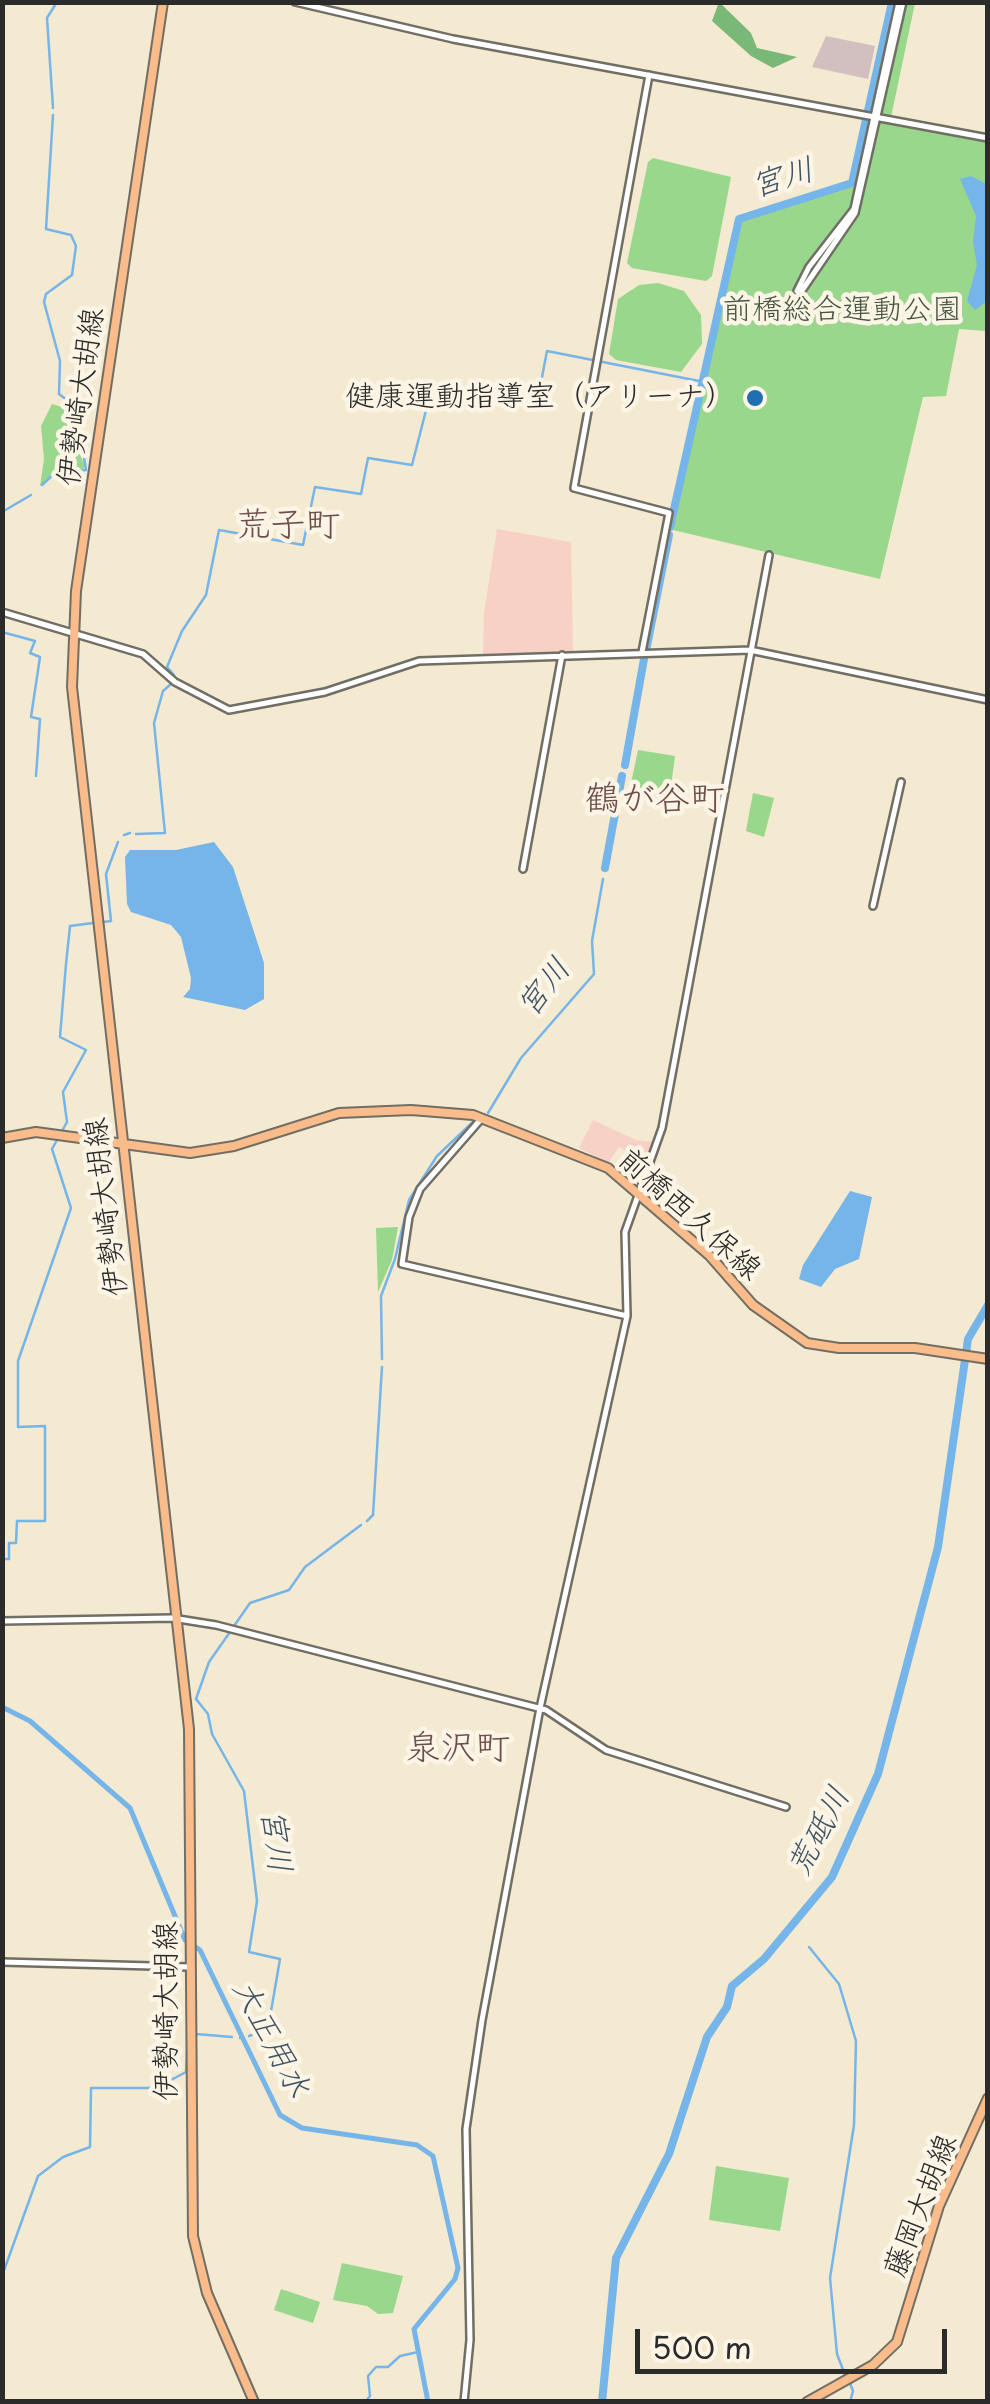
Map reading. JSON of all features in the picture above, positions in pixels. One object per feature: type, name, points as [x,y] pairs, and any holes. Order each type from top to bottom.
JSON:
[{"type":"main road","name":"伊勢崎大胡線","points":[[163,2],[72,632],[76,741],[191,1759],[193,2236],[207,2293],[254,2402]]},
{"type":"main road","name":"前橋西久保線","points":[[2,1138],[36,1132],[122,1146],[198,1152],[234,1146],[311,1119],[353,1112],[411,1110],[482,1118],[596,1161],[710,1256],[753,1304],[808,1343],[988,1359]]},
{"type":"main road","name":"藤岡大胡線","points":[[807,2402],[873,2365],[898,2342],[940,2206],[988,2098]]},
{"type":"street","points":[[295,2],[438,36],[988,138]]},
{"type":"street","points":[[872,117],[856,213],[801,292],[797,291],[809,267],[850,216],[872,117],[901,2]]},
{"type":"street","points":[[642,652],[669,513],[574,488],[649,75]]},
{"type":"street","points":[[464,2402],[470,2340],[468,2112],[540,1708],[628,1316],[624,1239],[662,1128],[769,555]]},
{"type":"street","points":[[2,612],[143,654],[175,682],[228,710],[325,692],[419,661],[750,650],[988,700]]},
{"type":"street","points":[[523,868],[562,656]]},
{"type":"street","points":[[873,906],[900,782]]},
{"type":"street","points":[[482,1118],[420,1188],[409,1217],[402,1264],[628,1316]]},
{"type":"street","points":[[2,1621],[176,1618],[540,1708],[606,1750],[786,1807]]},
{"type":"street","points":[[2,1962],[190,1967]]},
{"type":"shaded area","points":[[826,36],[875,46],[868,79],[812,67]]},
{"type":"shaded area","points":[[497,529],[571,542],[573,651],[483,654],[484,613]]},
{"type":"shaded area","points":[[593,1120],[636,1140],[655,1142],[648,1163],[619,1147],[608,1163],[579,1148]]},
{"type":"green space","points":[[719,2],[751,33],[757,48],[797,57],[773,68],[751,56],[712,21]]},
{"type":"green space","name":"前橋総合運動公園","points":[[894,3],[915,3],[890,122],[987,141],[987,331],[959,329],[946,396],[923,397],[880,579],[673,530],[741,219],[855,184]]},
{"type":"green space","points":[[653,158],[731,177],[712,276],[706,281],[632,268],[627,263],[648,162]]},
{"type":"green space","points":[[658,283],[684,291],[701,315],[702,344],[681,372],[616,360],[609,354],[618,299],[639,285]]},
{"type":"green space","points":[[52,404],[76,411],[76,445],[85,466],[81,472],[56,471],[40,486],[44,459],[41,426]]},
{"type":"green space","points":[[638,750],[675,756],[669,801],[629,793]]},
{"type":"green space","points":[[753,793],[774,798],[764,837],[746,831]]},
{"type":"green space","points":[[398,1227],[392,1260],[378,1292],[376,1228]]},
{"type":"green space","points":[[716,2166],[789,2178],[780,2231],[709,2220]]},
{"type":"green space","points":[[342,2263],[403,2276],[393,2313],[378,2314],[367,2306],[333,2300]]},
{"type":"green space","points":[[281,2289],[320,2302],[313,2323],[274,2310]]},
{"type":"water","points":[[971,176],[988,185],[987,301],[975,310],[967,301],[977,265],[973,242],[976,216],[960,179]]},
{"type":"water","points":[[214,842],[233,867],[264,963],[264,999],[245,1010],[183,997],[190,989],[191,978],[181,937],[171,925],[131,912],[127,904],[125,857],[130,850],[176,850]]},
{"type":"water","points":[[850,1191],[872,1197],[859,1259],[835,1269],[821,1287],[799,1279],[803,1265]]},
{"type":"waterway","points":[[53,108],[47,18],[57,2]]},
{"type":"waterway","name":"宮川","points":[[670,527],[739,219],[852,183],[892,2]]},
{"type":"waterway","points":[[53,115],[46,229],[71,235],[76,246],[72,275],[46,294],[44,302],[60,361],[59,394],[75,406]]},
{"type":"waterway","points":[[174,675],[167,667],[182,631],[206,595],[219,530],[303,545],[315,487],[361,494],[368,458],[412,465],[433,383],[537,403],[547,351],[704,382]]},
{"type":"waterway","points":[[42,485],[56,472],[86,470],[77,413]]},
{"type":"waterway","points":[[2,512],[31,495]]},
{"type":"waterway","name":"宮川","points":[[647,646],[669,535]]},
{"type":"waterway","points":[[2,632],[35,641],[30,653],[40,657],[31,717],[40,719],[36,776]]},
{"type":"waterway","name":"宮川","points":[[625,765],[644,659]]},
{"type":"waterway","points":[[136,834],[165,833],[154,723],[163,691],[171,684]]},
{"type":"waterway","name":"宮川","points":[[605,868],[622,776]]},
{"type":"waterway","points":[[124,835],[130,833]]},
{"type":"waterway","points":[[103,922],[111,921],[106,874],[118,842]]},
{"type":"waterway","name":"宮川","points":[[488,1113],[521,1058],[594,974],[592,941],[603,879]]},
{"type":"waterway","points":[[2,1559],[9,1559],[9,1543],[16,1543],[17,1521],[45,1521],[45,1426],[18,1427],[18,1361],[71,1208],[52,1149],[67,1122],[63,1092],[86,1050],[60,1037],[70,926],[93,923]]},
{"type":"waterway","name":"宮川","points":[[382,1359],[381,1296],[395,1259],[409,1200],[437,1156],[475,1120]]},
{"type":"waterway","name":"荒砥川","points":[[602,2402],[616,2258],[669,2154],[707,2037],[727,2007],[732,1986],[764,1959],[832,1877],[878,1774],[938,1547],[968,1339],[988,1305]]},
{"type":"waterway","name":"宮川","points":[[367,1521],[373,1515],[382,1367]]},
{"type":"waterway","name":"宮川","points":[[234,1626],[250,1603],[289,1590],[305,1567],[361,1525]]},
{"type":"waterway","name":"宮川","points":[[230,1632],[209,1662],[196,1699],[208,1714],[212,1734],[244,1791],[257,1901],[249,1952],[280,1959],[268,2029],[249,2036]]},
{"type":"waterway","name":"大正用水","points":[[2,1707],[30,1721],[130,1808],[185,1940],[200,1950],[280,2115],[302,2128],[417,2145],[433,2156],[458,2268],[455,2279],[414,2329],[428,2402]]},
{"type":"waterway","points":[[809,1947],[839,1984],[856,2041],[854,2125],[830,2278],[837,2354],[845,2375]]},
{"type":"waterway","name":"宮川","points":[[2,2276],[38,2176],[63,2157],[90,2147],[91,2088],[156,2088],[186,2072],[188,2034]]},
{"type":"waterway","name":"宮川","points":[[196,2034],[232,2037]]},
{"type":"waterway","points":[[365,2402],[370,2396],[368,2376],[376,2367],[388,2367],[400,2356],[418,2352]]},
{"type":"waterway","points":[[850,2383],[850,2402]]},
{"type":"place","name":"健康運動指導室（アリーナ）","points":[[755,398]]},
{"type":"district","name":"荒子町","points":[[288,526]]},
{"type":"district","name":"鶴が谷町","points":[[655,800]]},
{"type":"district","name":"泉沢町","points":[[458,1749]]}]
